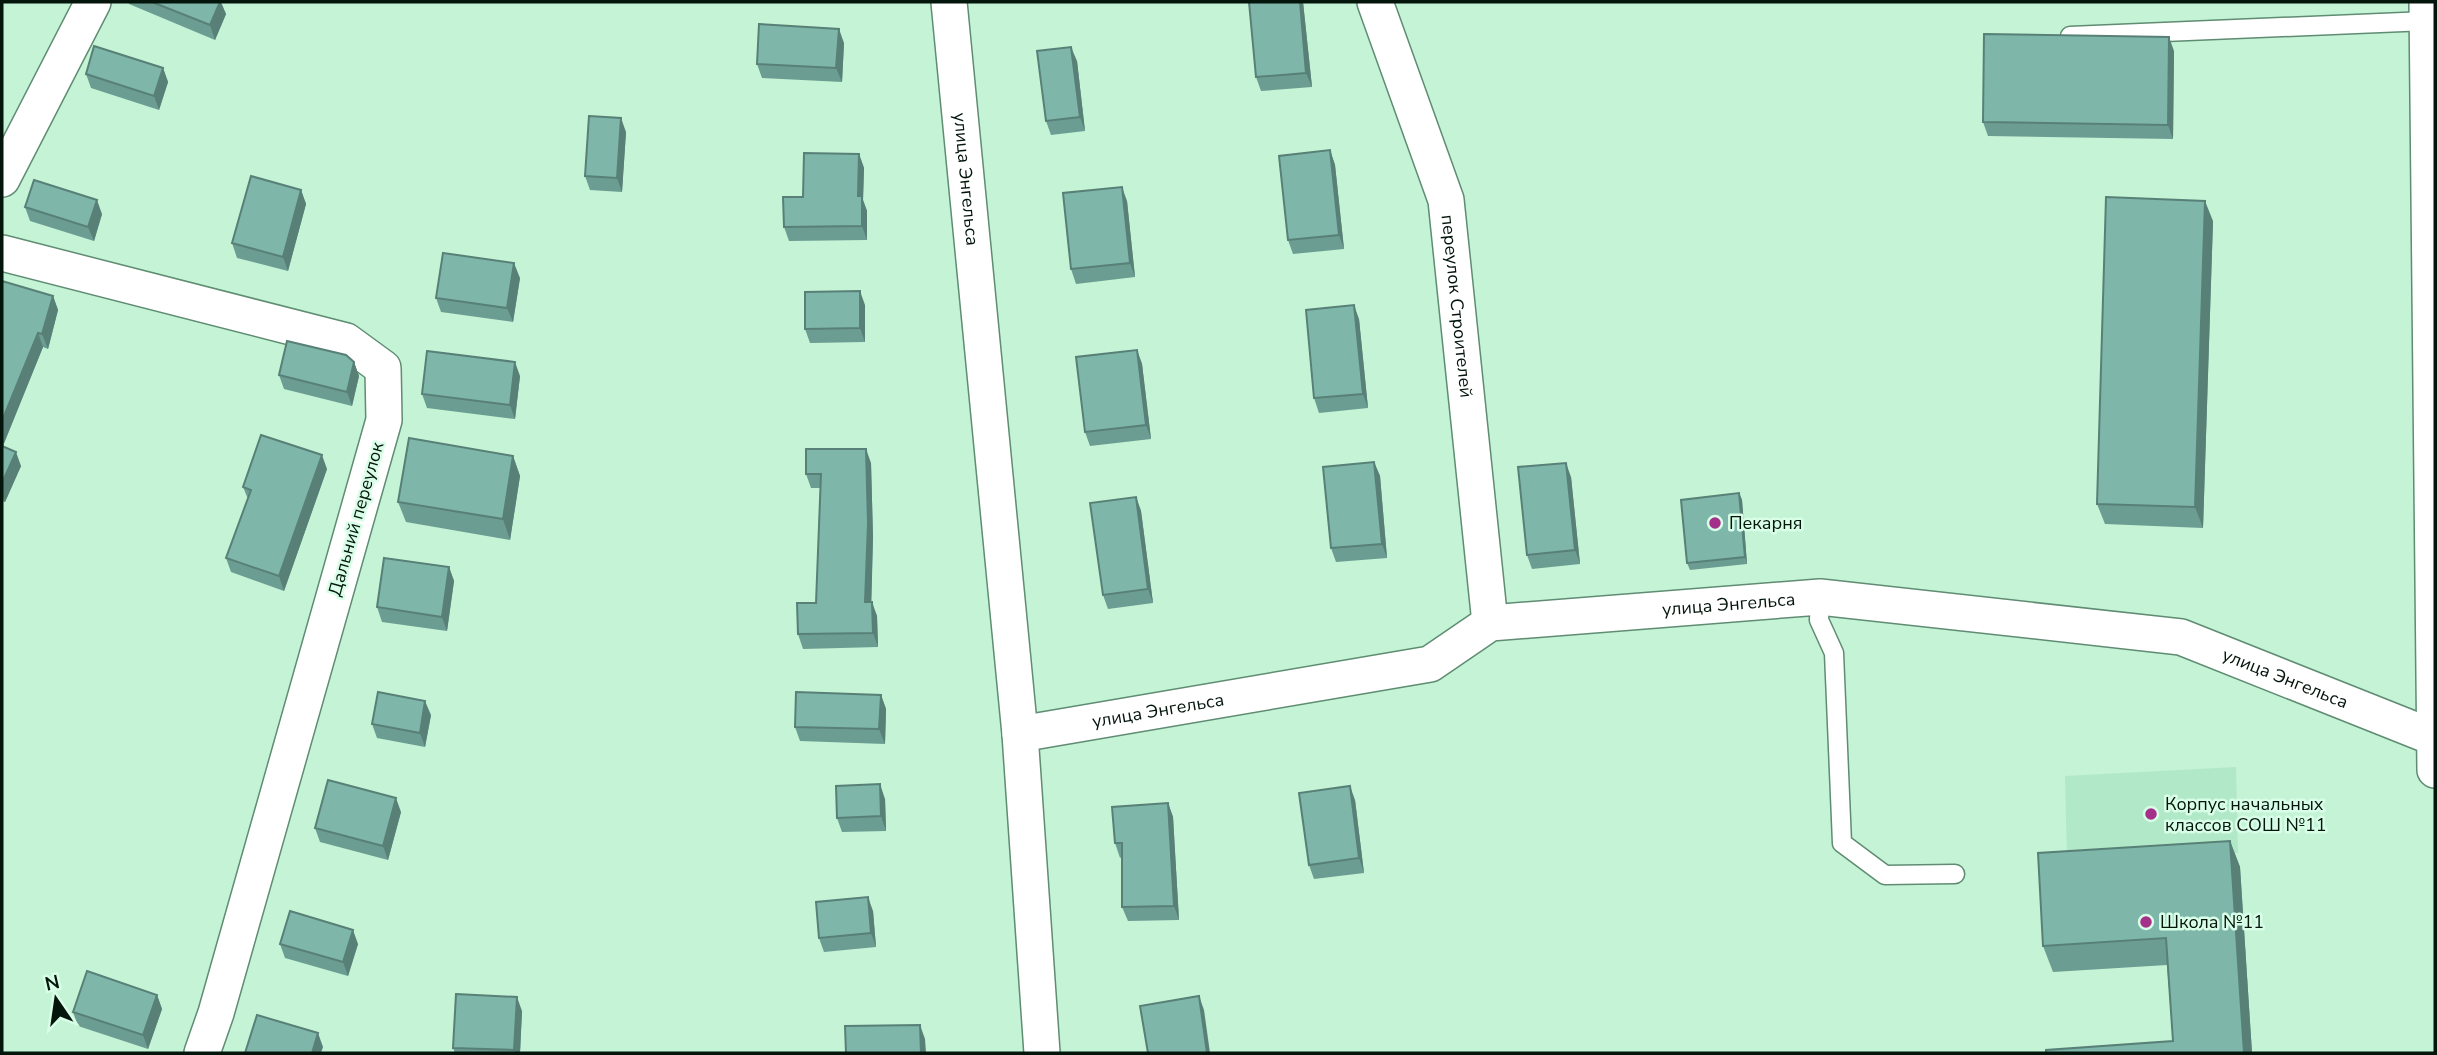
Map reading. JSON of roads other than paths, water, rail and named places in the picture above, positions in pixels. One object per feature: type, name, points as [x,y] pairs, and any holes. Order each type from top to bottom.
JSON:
[{"type":"street","points":[[2,179],[93,2]]},
{"type":"street","name":"улица Энгельса","points":[[949,2],[1020,734],[1042,1053]]},
{"type":"street","name":"переулок Строителей","points":[[1375,2],[1446,200],[1490,623]]},
{"type":"street","points":[[2427,11],[2423,506],[2435,770]]},
{"type":"street","name":"Дальний переулок","points":[[2,253],[346,341],[383,368],[384,420],[220,1000],[202,1053]]},
{"type":"street","name":"улица Энгельса","points":[[1020,734],[1430,664],[1490,623],[1820,597],[2181,637],[2435,738]]},
{"type":"lane","points":[[2056,37],[2427,11]]},
{"type":"lane","points":[[1820,597],[1819,620],[1834,653],[1842,843],[1885,876],[1955,874]]},
{"type":"place","name":"Пекарня","points":[[1715,523]]},
{"type":"place","name":"Корпус начальных классов СОШ №11","points":[[2151,814]]},
{"type":"place","name":"Школа №11","points":[[2146,922]]}]
